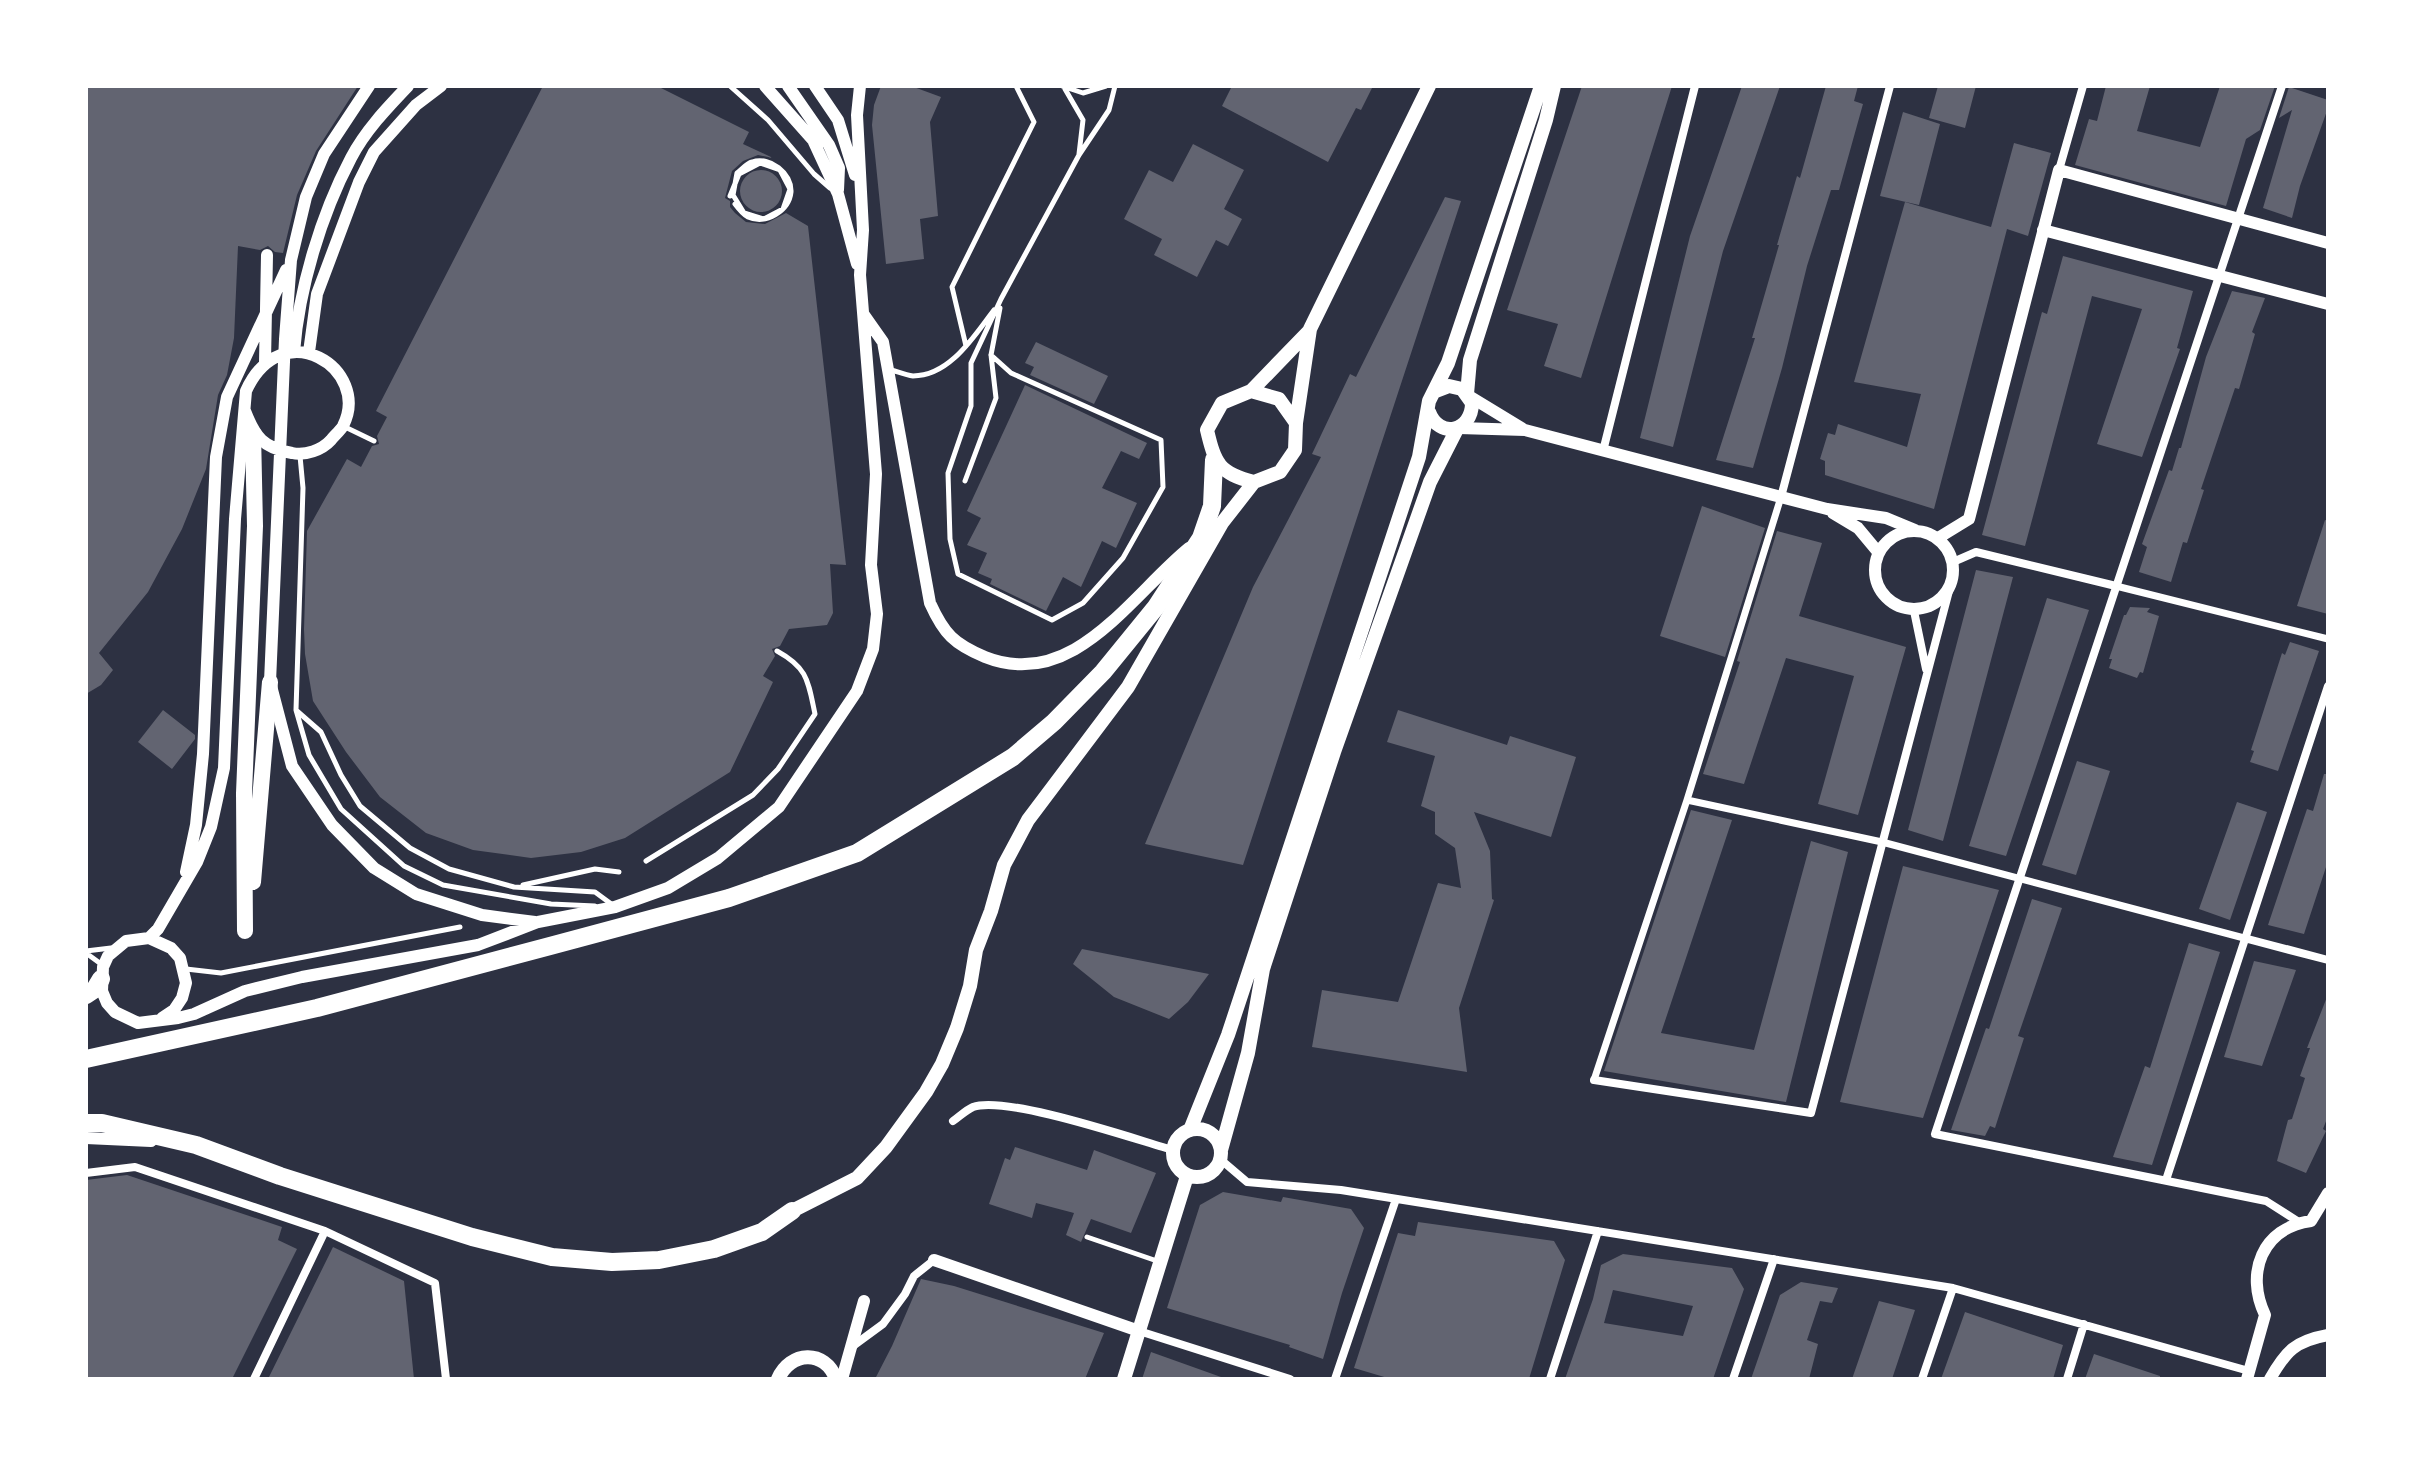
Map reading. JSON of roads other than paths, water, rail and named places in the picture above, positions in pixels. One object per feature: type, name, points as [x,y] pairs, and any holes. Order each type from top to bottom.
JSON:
[{"type":"highway","points":[[253,433],[255,526],[244,793],[245,931],[256,860],[270,682]]},
{"type":"highway","points":[[86,1059],[317,1008],[565,942],[729,898],[857,853],[1013,757],[1054,722],[1103,672],[1156,607],[1201,538],[1212,506],[1214,460]]},
{"type":"highway","points":[[86,995],[95,989],[102,973]]},
{"type":"highway","points":[[86,1123],[102,1123],[196,1145],[280,1176],[552,1257],[612,1262],[659,1260],[714,1249],[762,1232],[792,1211]]},
{"type":"main road","points":[[1254,482],[1231,476],[1214,460],[1207,430],[1222,403],[1251,391],[1310,329],[1429,86]]},
{"type":"main road","points":[[1190,1130],[1228,1035],[1419,457],[1429,401],[1448,363],[1541,86]]},
{"type":"main road","points":[[1429,412],[1442,428],[1458,428],[1465,424],[1472,411],[1468,395],[1470,360],[1554,86]]},
{"type":"main road","points":[[792,1211],[857,1178],[909,1117],[942,1064],[966,1000],[976,950],[1004,865],[1028,820],[1128,687],[1222,523],[1254,482],[1280,472],[1295,450],[1310,329]]},
{"type":"main road","points":[[1436,391],[1455,387],[1468,395]]},
{"type":"main road","points":[[1251,391],[1279,399],[1296,423]]},
{"type":"main road","points":[[1221,1154],[1219,1143],[1210,1133],[1197,1129],[1178,1137],[1173,1150],[1176,1166],[1187,1176],[1196,1178],[1211,1173],[1221,1154],[1248,1053],[1263,969],[1334,752],[1424,497],[1458,428]]},
{"type":"main road","points":[[1124,1379],[1187,1176]]},
{"type":"main road","points":[[778,1379],[787,1364],[804,1356],[822,1360],[839,1379]]},
{"type":"street","points":[[369,86],[324,154],[306,197],[291,260],[270,682],[292,766],[332,825],[374,868],[416,894],[482,915],[538,922]]},
{"type":"street","points":[[294,352],[300,299],[330,205],[351,157],[376,120],[408,86]]},
{"type":"street","points":[[309,352],[317,294],[359,182],[374,152],[416,105],[441,86]]},
{"type":"street","points":[[765,86],[813,140],[838,194],[860,275]]},
{"type":"street","points":[[788,86],[829,145],[839,168],[838,194]]},
{"type":"street","points":[[815,86],[838,120],[861,193]]},
{"type":"street","points":[[162,1018],[174,1010],[182,998],[186,983],[184,969],[171,948],[149,938],[137,938],[116,947],[102,973],[102,991],[115,1012],[138,1023],[194,1014],[245,991],[302,977],[478,945],[538,922],[615,907],[668,888],[718,858],[779,807],[857,691],[873,649],[877,614],[871,565],[876,474],[860,275],[863,230],[857,115],[860,86]]},
{"type":"street","points":[[1603,451],[1695,86]]},
{"type":"street","points":[[1458,428],[1525,430],[1603,451],[1781,497],[1827,509],[1886,518],[1938,538],[1948,549],[1953,562],[1949,591],[1811,1113],[1594,1080],[1687,800],[1781,497],[1890,86]]},
{"type":"street","points":[[1938,538],[1969,519],[2083,86]]},
{"type":"street","points":[[2282,86],[1935,1134],[2266,1201],[2305,1222]]},
{"type":"street","points":[[2059,170],[2328,243]]},
{"type":"street","points":[[2043,230],[2328,304]]},
{"type":"street","points":[[265,362],[267,255]]},
{"type":"street","points":[[180,893],[196,825],[203,754],[216,457],[227,397],[291,260]]},
{"type":"street","points":[[863,312],[883,342],[930,603],[941,627],[961,647],[995,661],[1024,663],[1059,658],[1093,639],[1173,560],[1201,538]]},
{"type":"street","points":[[149,938],[158,929],[197,862],[211,827],[224,768],[235,519],[246,391],[254,373],[265,362],[286,352],[309,352],[331,364],[344,382],[348,404],[343,426],[325,446],[300,455],[274,450],[253,433],[245,411]]},
{"type":"street","points":[[1468,395],[1525,430]]},
{"type":"street","points":[[1827,509],[1858,528],[1878,552]]},
{"type":"street","points":[[1915,530],[1893,536],[1878,552],[1874,579],[1888,602],[1914,611],[1934,606],[1949,591]]},
{"type":"street","points":[[1953,562],[1976,552],[2328,639]]},
{"type":"street","points":[[1914,611],[1927,673]]},
{"type":"street","points":[[2166,1180],[2328,686]]},
{"type":"street","points":[[1687,800],[1882,842],[2019,881],[2328,960]]},
{"type":"street","points":[[953,1121],[974,1107],[1005,1106],[1048,1114],[1173,1150]]},
{"type":"street","points":[[86,1138],[196,1145]]},
{"type":"street","points":[[1221,1154],[1247,1182],[1341,1190],[1953,1288],[2084,1324],[2248,1375],[2265,1315],[2258,1301],[2256,1274],[2265,1247],[2282,1229],[2305,1222],[2328,1193]]},
{"type":"street","points":[[86,1173],[135,1167],[325,1231],[435,1283],[446,1379]]},
{"type":"street","points":[[1335,1379],[1396,1199]]},
{"type":"street","points":[[254,1379],[325,1231]]},
{"type":"street","points":[[1550,1379],[1598,1231]]},
{"type":"street","points":[[1733,1379],[1774,1259]]},
{"type":"street","points":[[853,1346],[883,1324],[914,1276],[934,1260],[1290,1379]]},
{"type":"street","points":[[1922,1379],[1953,1288]]},
{"type":"street","points":[[839,1379],[853,1346],[864,1301]]},
{"type":"street","points":[[2067,1379],[2084,1324]]},
{"type":"street","points":[[2270,1379],[2284,1355],[2306,1339],[2328,1335]]},
{"type":"lane","points":[[730,86],[768,120],[814,174],[838,194]]},
{"type":"lane","points":[[966,346],[952,287],[1034,122],[1016,86]]},
{"type":"lane","points":[[1064,87],[1083,93],[1106,86]]},
{"type":"lane","points":[[991,355],[1011,373],[1161,440],[1163,487],[1123,558],[1083,603],[1052,620],[958,574],[950,539],[948,473],[971,406],[971,363],[1001,299],[1079,155],[1109,110],[1115,86]]},
{"type":"lane","points":[[1064,87],[1083,120],[1079,155]]},
{"type":"lane","points":[[730,196],[735,185],[739,174],[760,163],[780,170],[790,189],[783,209],[764,219],[744,213],[733,195],[735,184],[737,173],[752,162],[771,162],[785,174],[791,192],[783,210],[767,219],[748,217],[735,204]]},
{"type":"lane","points":[[888,369],[912,376],[935,371],[966,346],[1001,299]]},
{"type":"lane","points":[[965,481],[996,398],[991,355],[1001,299]]},
{"type":"lane","points":[[343,426],[374,441]]},
{"type":"lane","points":[[300,455],[303,488],[296,710],[309,755],[341,809],[404,866],[443,885],[551,904],[615,907]]},
{"type":"lane","points":[[646,861],[753,795],[778,769],[815,714],[806,675],[795,661],[777,651]]},
{"type":"lane","points":[[296,710],[321,732],[360,806],[410,848],[449,869],[514,887],[595,892],[615,907]]},
{"type":"lane","points":[[514,887],[595,869],[619,872]]},
{"type":"lane","points":[[184,969],[221,973],[460,927]]},
{"type":"lane","points":[[86,952],[116,947]]},
{"type":"lane","points":[[86,952],[95,957],[102,973]]},
{"type":"lane","points":[[1087,1237],[1160,1262]]}]
